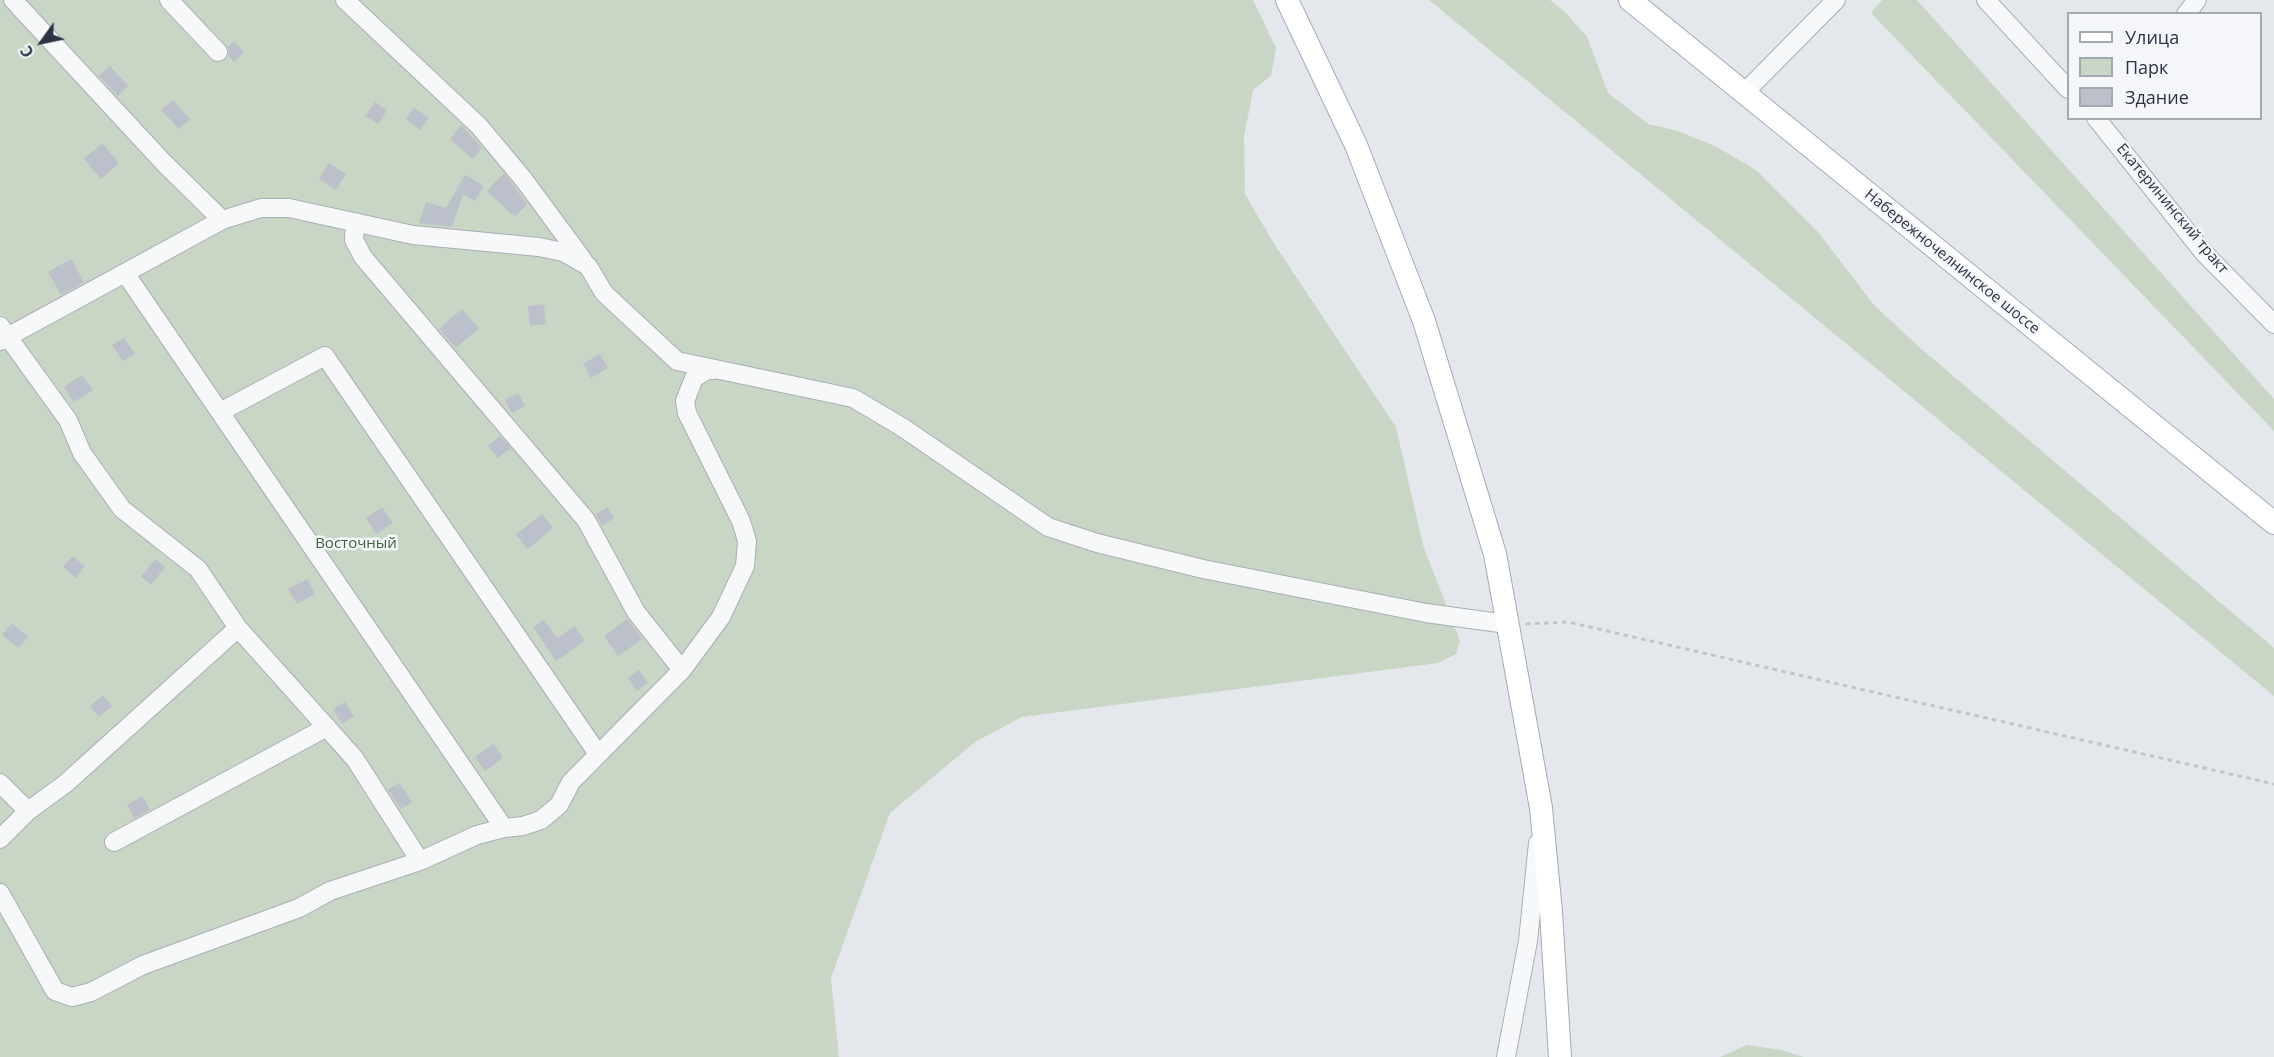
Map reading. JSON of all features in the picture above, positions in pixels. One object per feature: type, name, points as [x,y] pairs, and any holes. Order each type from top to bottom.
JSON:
[{"type":"main road","points":[[1287,0],[1356,145],[1424,321],[1495,554],[1541,808],[1551,912],[1560,1057]]},
{"type":"main road","name":"Набережночелнинское шоссе","points":[[1629,0],[2274,523]]},
{"type":"street","points":[[13,0],[164,163],[222,219]]},
{"type":"street","points":[[169,0],[218,52]]},
{"type":"street","points":[[345,0],[479,126],[524,180],[588,266],[604,293],[677,361],[853,398],[902,427],[1048,527],[1097,543],[1215,572],[1426,613],[1507,624]]},
{"type":"street","points":[[1744,93],[1836,0]]},
{"type":"street","points":[[1986,0],[2067,88]]},
{"type":"street","points":[[2188,12],[2198,0]]},
{"type":"street","name":"Екатерининский тракт","points":[[2098,120],[2204,253],[2274,324]]},
{"type":"street","points":[[420,861],[355,759],[238,628],[198,569],[122,509],[82,453],[68,420],[3,334],[125,273],[222,219],[261,208],[289,208],[413,235],[539,247],[564,252],[588,266]]},
{"type":"street","points":[[355,222],[354,240],[363,257],[586,520],[636,612],[682,670]]},
{"type":"street","points":[[125,273],[504,828]]},
{"type":"street","points":[[220,412],[325,356],[598,754]]},
{"type":"street","points":[[0,893],[56,991],[72,997],[91,992],[143,966],[299,908],[330,891],[420,861],[477,835],[523,826],[541,819],[559,805],[571,782],[682,670],[721,617],[745,566],[747,541],[741,521],[687,413],[685,401],[694,378],[706,370],[719,370]]},
{"type":"street","points":[[0,839],[28,811],[65,784],[238,628]]},
{"type":"street","points":[[114,842],[327,727]]},
{"type":"street","points":[[0,783],[28,811]]},
{"type":"street","points":[[1506,1057],[1528,941],[1541,808]]},
{"type":"path","points":[[1507,624],[1568,622],[2274,784]]},
{"type":"green space","name":"Восточный","points":[[0,0],[1253,0],[1276,48],[1271,76],[1253,90],[1244,137],[1245,194],[1273,242],[1396,427],[1423,545],[1460,641],[1456,654],[1438,663],[1022,717],[975,742],[890,813],[831,978],[839,1057],[0,1057]]},
{"type":"green space","points":[[1429,0],[1550,0],[1564,11],[1587,37],[1608,93],[1648,124],[1678,131],[1715,146],[1756,170],[1818,232],[1874,305],[1918,346],[2274,648],[2274,696]]},
{"type":"green space","points":[[1882,0],[1917,0],[2274,399],[2274,431],[1871,13]]},
{"type":"green space","points":[[1747,1045],[1781,1050],[1804,1057],[1720,1057]]},
{"type":"building","points":[[234,41],[244,52],[234,62],[229,56],[228,47]]},
{"type":"building","points":[[110,66],[128,86],[118,96],[99,76]]},
{"type":"building","points":[[173,100],[190,119],[179,129],[161,110]]},
{"type":"building","points":[[375,102],[387,110],[378,124],[365,116]]},
{"type":"building","points":[[414,107],[429,118],[420,130],[406,119]]},
{"type":"building","points":[[461,125],[482,148],[473,159],[450,139]]},
{"type":"building","points":[[102,143],[119,163],[101,179],[84,159]]},
{"type":"building","points":[[329,163],[346,174],[336,190],[319,179]]},
{"type":"building","points":[[504,173],[527,204],[515,217],[487,191]]},
{"type":"building","points":[[465,175],[484,186],[475,201],[463,194],[452,227],[419,223],[426,202],[446,208]]},
{"type":"building","points":[[71,259],[84,282],[61,295],[48,272]]},
{"type":"building","points":[[544,304],[546,324],[530,326],[528,306]]},
{"type":"building","points":[[462,309],[479,328],[456,348],[439,329]]},
{"type":"building","points":[[124,338],[135,354],[123,361],[112,345]]},
{"type":"building","points":[[600,354],[608,368],[591,378],[583,364]]},
{"type":"building","points":[[82,375],[93,390],[74,402],[64,387]]},
{"type":"building","points":[[518,393],[525,406],[512,413],[505,400]]},
{"type":"building","points":[[500,436],[511,448],[498,458],[488,446]]},
{"type":"building","points":[[382,507],[393,523],[376,534],[366,518]]},
{"type":"building","points":[[608,507],[614,518],[602,526],[596,514]]},
{"type":"building","points":[[542,514],[553,528],[528,549],[516,535]]},
{"type":"building","points":[[72,556],[85,566],[76,578],[63,567]]},
{"type":"building","points":[[155,559],[165,567],[151,585],[141,577]]},
{"type":"building","points":[[307,579],[315,594],[297,604],[288,589]]},
{"type":"building","points":[[627,619],[642,639],[618,656],[604,636]]},
{"type":"building","points":[[544,620],[557,638],[575,626],[585,641],[556,661],[533,627]]},
{"type":"building","points":[[12,623],[28,637],[19,648],[2,635]]},
{"type":"building","points":[[639,670],[648,683],[637,691],[628,678]]},
{"type":"building","points":[[103,695],[112,706],[99,717],[90,706]]},
{"type":"building","points":[[345,702],[354,716],[342,724],[333,709]]},
{"type":"building","points":[[494,743],[503,758],[485,771],[475,757]]},
{"type":"building","points":[[399,783],[412,802],[401,809],[388,790]]},
{"type":"building","points":[[142,796],[150,810],[134,818],[127,805]]}]
